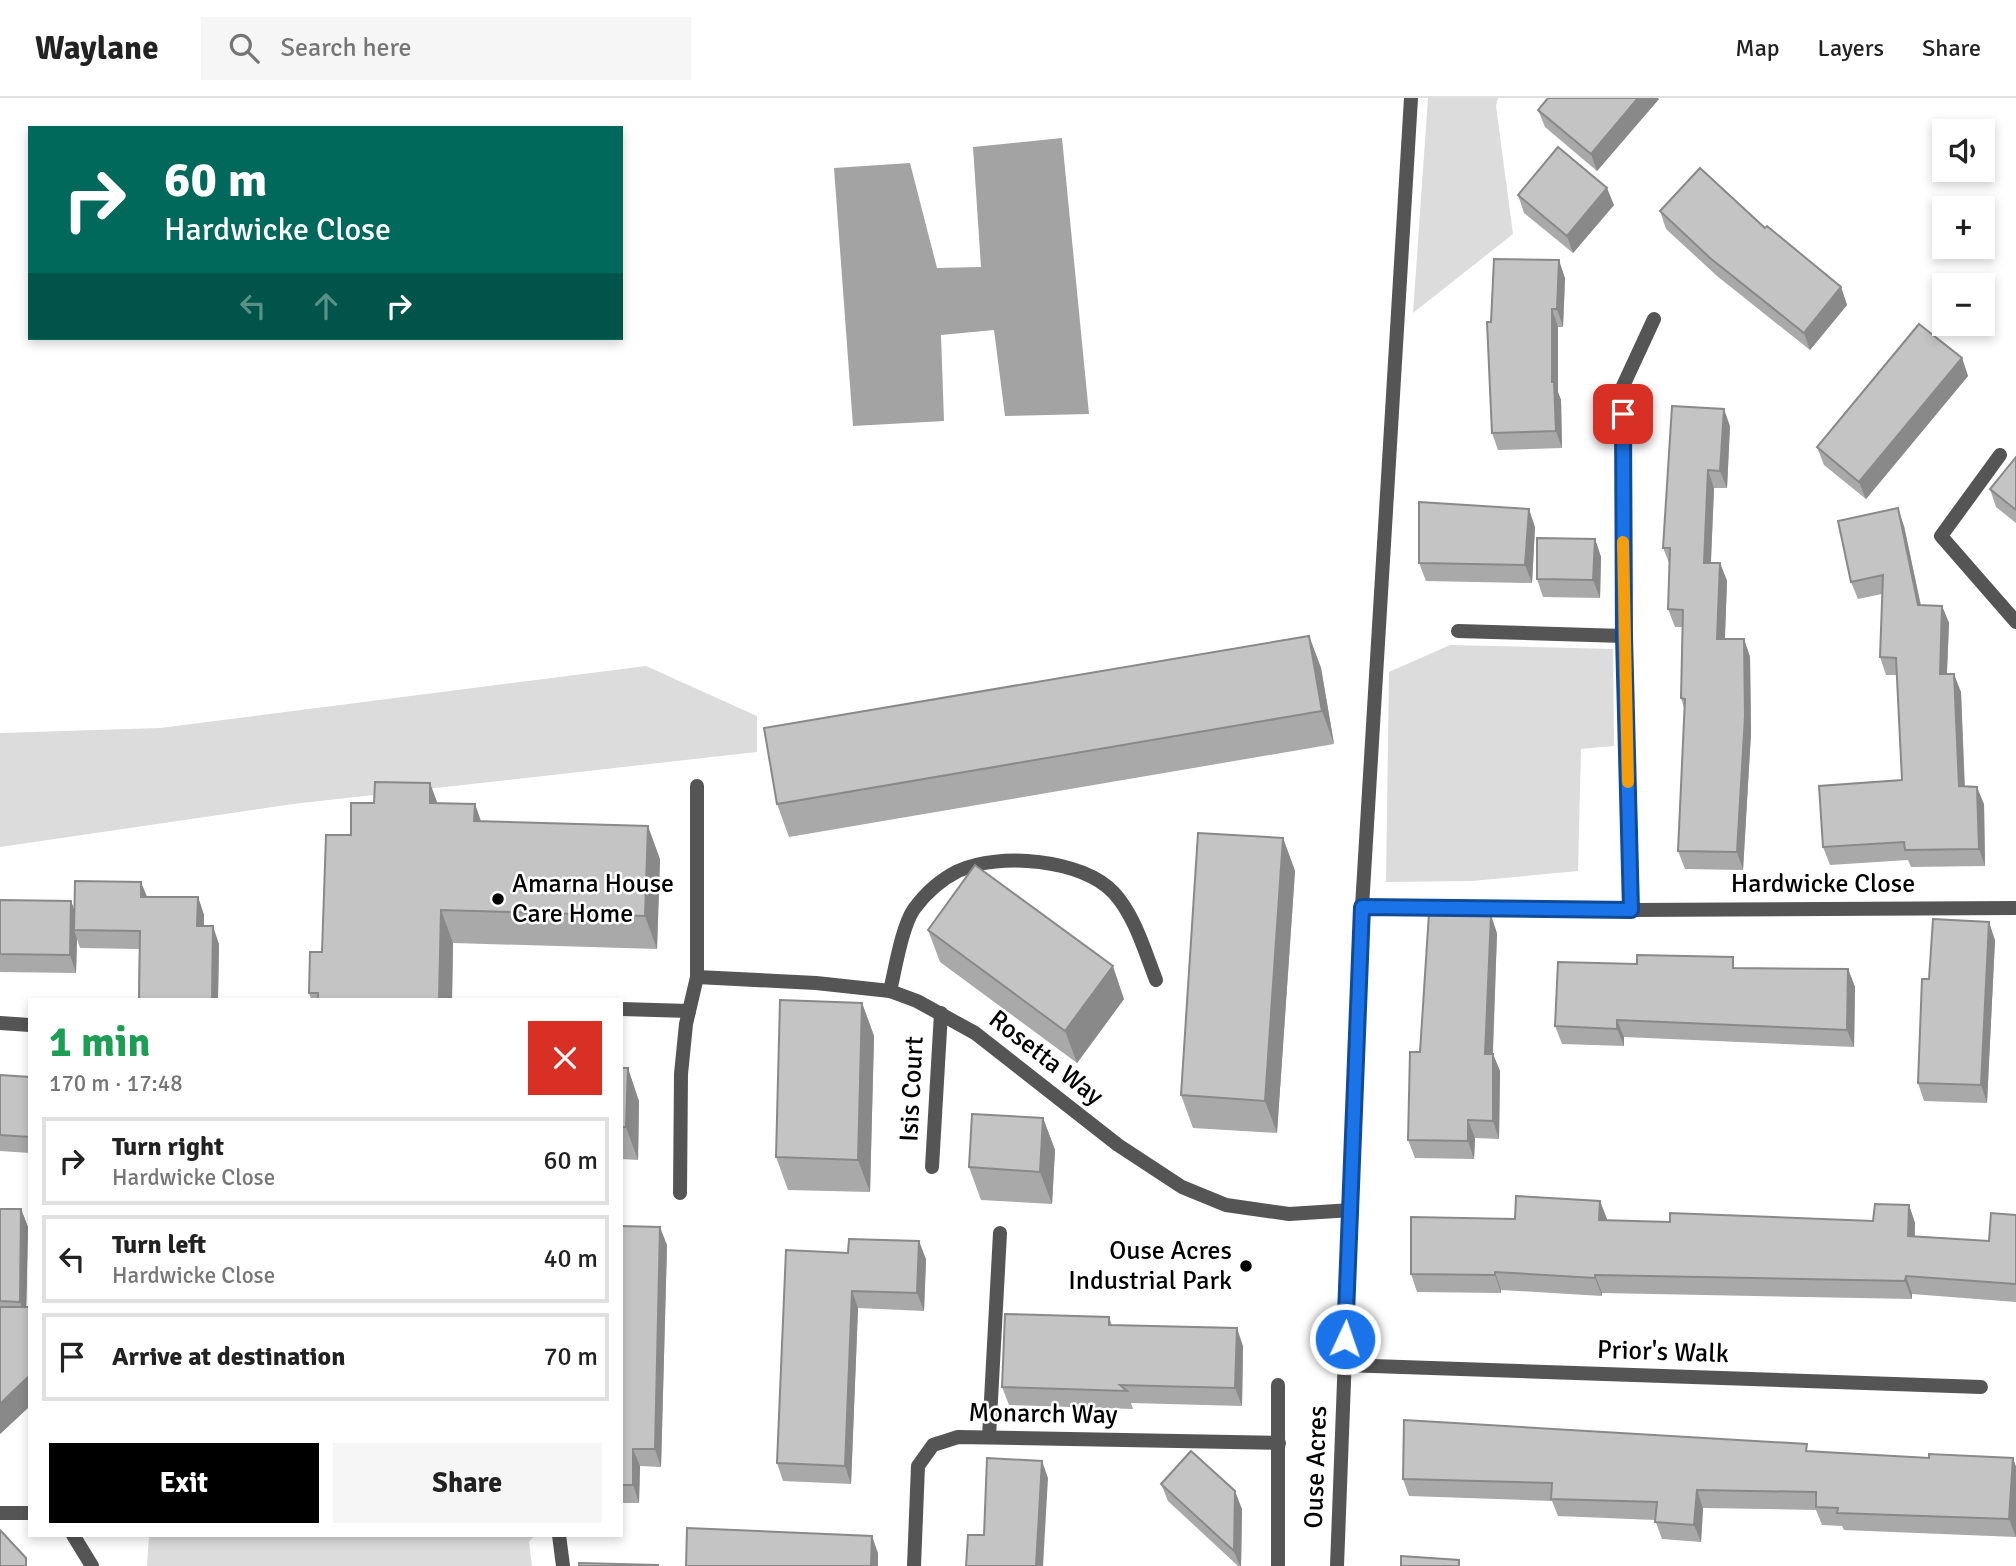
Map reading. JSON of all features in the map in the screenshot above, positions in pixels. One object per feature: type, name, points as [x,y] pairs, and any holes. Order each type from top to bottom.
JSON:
[{"type":"street","name":"Ouse Acres","points":[[1337,1566],[1362,907],[1411,98]]},
{"type":"street","points":[[1631,910],[1624,636],[1623,386],[1654,319]]},
{"type":"street","points":[[2000,455],[1941,536],[2016,622]]},
{"type":"street","points":[[1458,631],[1624,636]]},
{"type":"street","points":[[680,1193],[681,1074],[689,1011],[697,977],[697,786]]},
{"type":"street","points":[[890,991],[911,912],[930,890],[959,871],[995,863],[1043,862],[1084,871],[1115,894],[1137,934],[1156,980]]},
{"type":"street","name":"Hardwicke Close","points":[[1362,907],[1631,910],[2016,908]]},
{"type":"street","name":"Rosetta Way","points":[[697,977],[890,991],[941,1013],[975,1032],[1118,1145],[1182,1186],[1226,1205],[1289,1214],[1352,1210]]},
{"type":"street","points":[[623,1009],[689,1011]]},
{"type":"street","name":"Isis Court","points":[[932,1167],[941,1013]]},
{"type":"street","points":[[0,1023],[28,1025]]},
{"type":"street","points":[[989,1437],[1000,1233]]},
{"type":"street","name":"Prior's Walk","points":[[1344,1365],[1981,1387]]},
{"type":"street","points":[[1278,1385],[1278,1566]]},
{"type":"street","name":"Monarch Way","points":[[914,1566],[918,1466],[933,1444],[958,1437],[1279,1443]]},
{"type":"street","points":[[0,1513],[28,1513]]},
{"type":"street","points":[[73,1537],[92,1566]]},
{"type":"street","points":[[560,1537],[563,1566]]},
{"type":"shaded area","points":[[1428,98],[1498,98],[1496,106],[1513,234],[1413,313]]},
{"type":"shaded area","points":[[1062,138],[1089,414],[1005,416],[994,330],[941,335],[944,421],[853,426],[834,168],[910,163],[937,268],[981,267],[973,147]]},
{"type":"shaded area","points":[[1450,645],[1613,649],[1614,746],[1581,749],[1578,871],[1472,881],[1386,882],[1389,672]]},
{"type":"shaded area","points":[[646,666],[757,716],[757,752],[293,804],[0,847],[0,733],[160,728]]},
{"type":"shaded area","points":[[149,1537],[533,1537],[529,1542],[532,1566],[147,1566]]},
{"type":"building","points":[[1548,98],[1638,98],[1591,154],[1538,110]]},
{"type":"building","points":[[1558,147],[1607,188],[1567,236],[1518,195]]},
{"type":"building","points":[[1700,168],[1765,228],[1767,226],[1841,287],[1804,333],[1710,258],[1660,211]]},
{"type":"building","points":[[1494,259],[1559,260],[1557,309],[1552,309],[1552,382],[1556,431],[1492,433],[1487,322],[1491,322]]},
{"type":"building","points":[[1919,324],[1962,358],[1859,482],[1817,447]]},
{"type":"building","points":[[1672,406],[1724,409],[1720,471],[1708,470],[1704,563],[1720,563],[1717,639],[1744,639],[1745,716],[1737,852],[1678,851],[1685,699],[1681,698],[1683,610],[1668,609],[1670,548],[1663,548]]},
{"type":"building","points":[[2016,457],[2016,510],[1990,489]]},
{"type":"building","points":[[1419,502],[1529,509],[1525,565],[1419,563]]},
{"type":"building","points":[[1898,508],[1918,605],[1942,606],[1940,674],[1954,674],[1959,786],[1977,787],[1979,849],[1905,850],[1904,842],[1823,847],[1819,786],[1902,780],[1896,658],[1880,657],[1883,575],[1851,582],[1838,521]]},
{"type":"building","points":[[1537,538],[1595,539],[1593,580],[1537,579]]},
{"type":"building","points":[[1309,636],[1322,711],[777,804],[764,728]]},
{"type":"building","name":"Amarna House Care Home","points":[[375,782],[430,783],[430,803],[475,804],[474,821],[648,826],[645,916],[441,910],[439,998],[318,998],[318,993],[309,993],[310,952],[322,952],[326,835],[351,835],[351,803],[374,803]]},
{"type":"building","points":[[1198,833],[1283,838],[1265,1101],[1181,1095]]},
{"type":"building","points":[[975,865],[1113,966],[1065,1031],[928,930]]},
{"type":"building","points":[[75,881],[141,882],[141,897],[198,897],[197,926],[213,926],[212,998],[139,998],[140,931],[74,930]]},
{"type":"building","points":[[0,900],[71,901],[70,955],[0,954]]},
{"type":"building","points":[[1429,913],[1491,915],[1485,1054],[1493,1054],[1493,1121],[1468,1120],[1468,1141],[1408,1140],[1410,1052],[1420,1052]]},
{"type":"building","points":[[1933,919],[1989,922],[1981,1085],[1918,1083],[1922,979],[1929,979]]},
{"type":"building","points":[[1637,955],[1733,957],[1733,968],[1848,969],[1847,1030],[1617,1020],[1617,1029],[1555,1026],[1558,962],[1637,964]]},
{"type":"building","points":[[780,1000],[862,1003],[858,1160],[776,1157]]},
{"type":"building","points":[[623,1068],[628,1068],[626,1127],[623,1127]]},
{"type":"building","points":[[0,1075],[28,1077],[28,1137],[0,1135]]},
{"type":"building","points":[[972,1114],[1043,1118],[1040,1172],[969,1167]]},
{"type":"building","points":[[1516,1196],[1600,1201],[1599,1220],[1670,1222],[1670,1213],[1873,1221],[1875,1204],[1909,1205],[1908,1236],[1989,1241],[1991,1213],[2016,1215],[2016,1284],[1906,1276],[1905,1281],[1595,1275],[1595,1278],[1495,1272],[1495,1275],[1411,1274],[1411,1217],[1515,1219]]},
{"type":"building","points":[[0,1209],[21,1209],[20,1302],[0,1301]]},
{"type":"building","points":[[623,1226],[660,1227],[655,1449],[633,1449],[633,1485],[623,1485]]},
{"type":"building","points":[[849,1239],[919,1241],[917,1293],[852,1291],[845,1466],[777,1463],[786,1250],[848,1253]]},
{"type":"building","points":[[0,1307],[28,1307],[28,1377],[0,1404]]},
{"type":"building","points":[[1005,1314],[1109,1317],[1109,1325],[1237,1328],[1235,1388],[1120,1385],[1127,1391],[1002,1387]]},
{"type":"building","points":[[1404,1420],[1807,1444],[1806,1451],[1929,1458],[1929,1454],[2013,1458],[2009,1519],[1837,1513],[1838,1508],[1816,1507],[1816,1492],[1697,1490],[1694,1525],[1655,1522],[1657,1502],[1551,1499],[1552,1483],[1403,1479]]},
{"type":"building","points":[[1191,1451],[1235,1491],[1234,1551],[1161,1484]]},
{"type":"building","points":[[987,1458],[1042,1461],[1036,1566],[966,1566],[968,1535],[984,1535]]},
{"type":"building","points":[[687,1528],[872,1536],[871,1566],[686,1566]]},
{"type":"building","points":[[0,1530],[26,1558],[26,1566],[0,1566]]},
{"type":"building","points":[[1401,1556],[1459,1560],[1459,1566],[1401,1566]]},
{"type":"building","points":[[579,1563],[658,1565],[658,1566],[579,1566]]},
{"type":"slow traffic","points":[[1623,542],[1628,782]]},
{"type":"place","name":"Amarna House Care Home","points":[[498,899]]},
{"type":"place","name":"Ouse Acres Industrial Park","points":[[1246,1266]]},
{"type":"route","points":[[1345,1339],[1362,907],[1631,910],[1624,636],[1623,414]]}]
